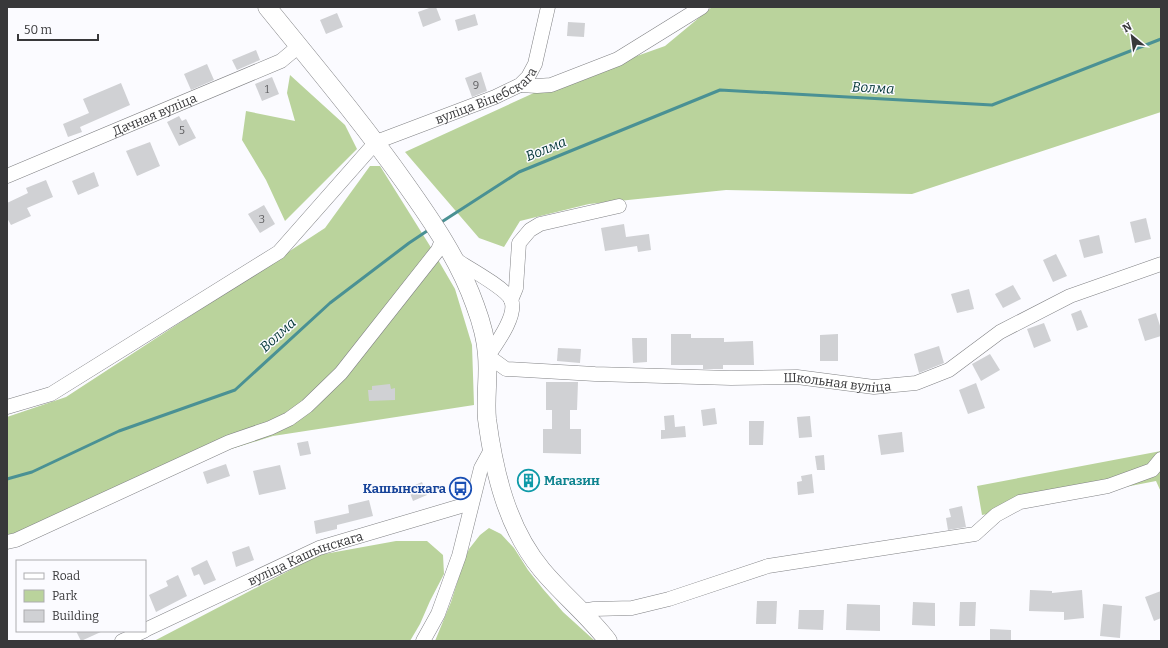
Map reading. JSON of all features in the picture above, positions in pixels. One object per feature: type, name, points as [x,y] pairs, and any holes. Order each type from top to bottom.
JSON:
[{"type":"main road","points":[[267,7],[376,142],[425,211],[456,260],[476,305],[488,356],[487,417],[492,448],[506,506],[526,547],[542,570],[582,611],[608,641]]},
{"type":"street","name":"вуліца Віцебскага","points":[[376,142],[495,97],[520,85],[528,77],[535,64],[548,7]]},
{"type":"street","points":[[520,85],[551,85],[618,59],[702,7]]},
{"type":"street","name":"Дачная вуліца","points":[[7,176],[281,61],[299,46]]},
{"type":"street","points":[[7,407],[51,394],[279,252],[376,142]]},
{"type":"street","points":[[487,384],[506,369],[488,356],[507,324],[512,311],[511,300],[516,288],[519,243],[530,230],[540,224],[619,206]]},
{"type":"street","points":[[7,542],[16,540],[229,442],[270,428],[289,419],[307,406],[340,373],[438,250],[443,238]]},
{"type":"street","points":[[456,260],[505,292],[511,300]]},
{"type":"street","name":"Школьная вуліца","points":[[506,369],[595,374],[731,378],[797,377],[874,387],[916,383],[948,370],[1000,332],[1064,299],[1126,275],[1161,264]]},
{"type":"street","points":[[423,641],[438,614],[458,556],[481,468],[492,448]]},
{"type":"street","points":[[582,611],[594,609],[632,608],[669,599],[768,566],[975,534],[996,515],[1020,502],[1108,486],[1152,470],[1161,459]]},
{"type":"street","name":"вуліца Кашынскага","points":[[146,630],[319,548],[472,503]]},
{"type":"street","name":"вуліца Кашынскага","points":[[122,641],[142,632]]},
{"type":"green space","points":[[712,7],[1161,7],[1161,112],[912,194],[726,190],[589,204],[520,221],[504,247],[479,238],[405,152],[536,92],[665,46]]},
{"type":"green space","points":[[290,75],[345,125],[357,149],[285,221],[266,180],[242,140],[246,111],[295,121],[287,93]]},
{"type":"green space","points":[[370,166],[380,166],[455,289],[472,345],[474,405],[273,436],[177,466],[13,535],[7,536],[7,417],[66,397],[325,228]]},
{"type":"green space","points":[[1161,451],[1161,492],[1156,481],[982,515],[977,486]]},
{"type":"green space","points":[[489,528],[501,534],[514,548],[528,570],[563,612],[595,641],[435,641],[451,602],[469,549],[480,535]]},
{"type":"green space","points":[[396,541],[427,541],[443,555],[444,574],[420,624],[410,641],[154,641],[319,555]]},
{"type":"building","points":[[436,7],[441,20],[423,27],[418,12]]},
{"type":"building","points":[[337,13],[343,27],[326,34],[320,20]]},
{"type":"building","points":[[475,14],[478,25],[458,31],[455,20]]},
{"type":"building","points":[[568,22],[585,23],[584,37],[567,36]]},
{"type":"building","points":[[256,50],[260,60],[237,70],[232,60]]},
{"type":"building","points":[[207,64],[214,80],[191,90],[184,74]]},
{"type":"building","points":[[481,72],[487,91],[472,97],[465,78]]},
{"type":"building","points":[[272,77],[279,94],[262,101],[255,84]]},
{"type":"building","points":[[121,83],[130,105],[80,127],[82,132],[68,137],[63,124],[89,113],[83,99]]},
{"type":"building","points":[[179,116],[182,121],[186,119],[196,138],[179,146],[167,122]]},
{"type":"building","points":[[150,142],[160,166],[137,176],[126,151]]},
{"type":"building","points":[[94,172],[99,186],[78,195],[72,181]]},
{"type":"building","points":[[46,180],[53,197],[27,208],[31,216],[11,225],[7,218],[7,203],[28,193],[26,188]]},
{"type":"building","points":[[264,205],[275,224],[260,233],[248,214]]},
{"type":"building","points":[[1146,218],[1151,239],[1135,243],[1130,222]]},
{"type":"building","points":[[624,224],[626,237],[649,234],[651,250],[638,252],[637,246],[605,251],[601,228]]},
{"type":"building","points":[[1099,235],[1103,253],[1084,258],[1079,240]]},
{"type":"building","points":[[1056,254],[1067,276],[1053,282],[1043,260]]},
{"type":"building","points":[[1013,285],[1021,299],[1003,308],[995,294]]},
{"type":"building","points":[[969,289],[974,309],[957,313],[951,294]]},
{"type":"building","points":[[1081,310],[1088,327],[1077,331],[1071,314]]},
{"type":"building","points":[[1156,313],[1161,329],[1161,336],[1145,341],[1138,319]]},
{"type":"building","points":[[1044,323],[1051,341],[1034,348],[1027,329]]},
{"type":"building","points":[[671,334],[691,334],[691,338],[724,338],[724,342],[753,341],[754,365],[723,365],[723,369],[703,369],[703,365],[671,365]]},
{"type":"building","points":[[838,334],[838,361],[820,361],[820,335]]},
{"type":"building","points":[[632,338],[647,338],[647,362],[633,363]]},
{"type":"building","points":[[939,346],[944,363],[919,373],[914,354]]},
{"type":"building","points":[[558,348],[581,349],[580,363],[557,361]]},
{"type":"building","points":[[990,354],[1000,370],[981,381],[972,364]]},
{"type":"building","points":[[546,382],[578,382],[577,410],[570,410],[570,429],[581,429],[581,454],[543,453],[543,429],[552,429],[552,410],[546,410]]},
{"type":"building","points":[[976,383],[985,408],[968,414],[959,390]]},
{"type":"building","points":[[390,384],[391,389],[395,388],[395,400],[369,401],[368,390],[372,390],[372,386]]},
{"type":"building","points":[[715,408],[717,424],[703,426],[701,410]]},
{"type":"building","points":[[674,415],[675,427],[685,426],[686,437],[661,439],[661,430],[665,430],[664,416]]},
{"type":"building","points":[[810,416],[812,437],[799,438],[797,417]]},
{"type":"building","points":[[749,421],[764,421],[763,445],[749,445]]},
{"type":"building","points":[[902,432],[904,452],[881,455],[878,435]]},
{"type":"building","points":[[308,441],[311,454],[300,456],[297,443]]},
{"type":"building","points":[[824,455],[825,470],[817,470],[815,456]]},
{"type":"building","points":[[226,464],[230,476],[207,484],[203,472]]},
{"type":"building","points":[[280,465],[286,489],[259,495],[253,471]]},
{"type":"building","points":[[812,474],[814,493],[798,495],[797,482],[802,481],[801,476]]},
{"type":"building","points":[[422,482],[427,495],[413,501],[408,488]]},
{"type":"building","points":[[369,500],[373,516],[337,525],[337,529],[316,534],[314,521],[349,513],[348,505]]},
{"type":"building","points":[[962,506],[966,527],[948,530],[946,518],[951,517],[949,509]]},
{"type":"building","points":[[249,546],[254,560],[236,567],[232,552]]},
{"type":"building","points":[[207,560],[216,580],[204,585],[199,574],[194,576],[191,568]]},
{"type":"building","points":[[178,575],[187,596],[156,612],[149,595],[168,586],[166,581]]},
{"type":"building","points":[[1030,590],[1052,591],[1052,593],[1082,590],[1084,618],[1064,620],[1064,612],[1029,611]]},
{"type":"building","points":[[1161,591],[1161,618],[1154,621],[1145,597]]},
{"type":"building","points":[[757,601],[777,601],[776,624],[756,624]]},
{"type":"building","points":[[913,602],[935,603],[935,626],[912,625]]},
{"type":"building","points":[[960,602],[976,602],[975,626],[959,626]]},
{"type":"building","points":[[847,604],[880,605],[880,631],[846,630]]},
{"type":"building","points":[[1103,604],[1122,606],[1120,638],[1100,636]]},
{"type":"building","points":[[799,610],[824,610],[823,630],[798,629]]},
{"type":"building","points":[[990,629],[1011,630],[1011,641],[990,641]]},
{"type":"building","points":[[76,632],[101,632],[81,641]]},
{"type":"waterway","name":"Волма","points":[[440,223],[519,172],[720,90],[992,105],[1161,39]]},
{"type":"waterway","name":"Волма","points":[[7,479],[32,472],[119,431],[235,390],[330,303],[409,243],[430,229]]},
{"type":"place","name":"Магазин","points":[[529,480]]},
{"type":"place","name":"Кашынскага","points":[[461,488]]}]
